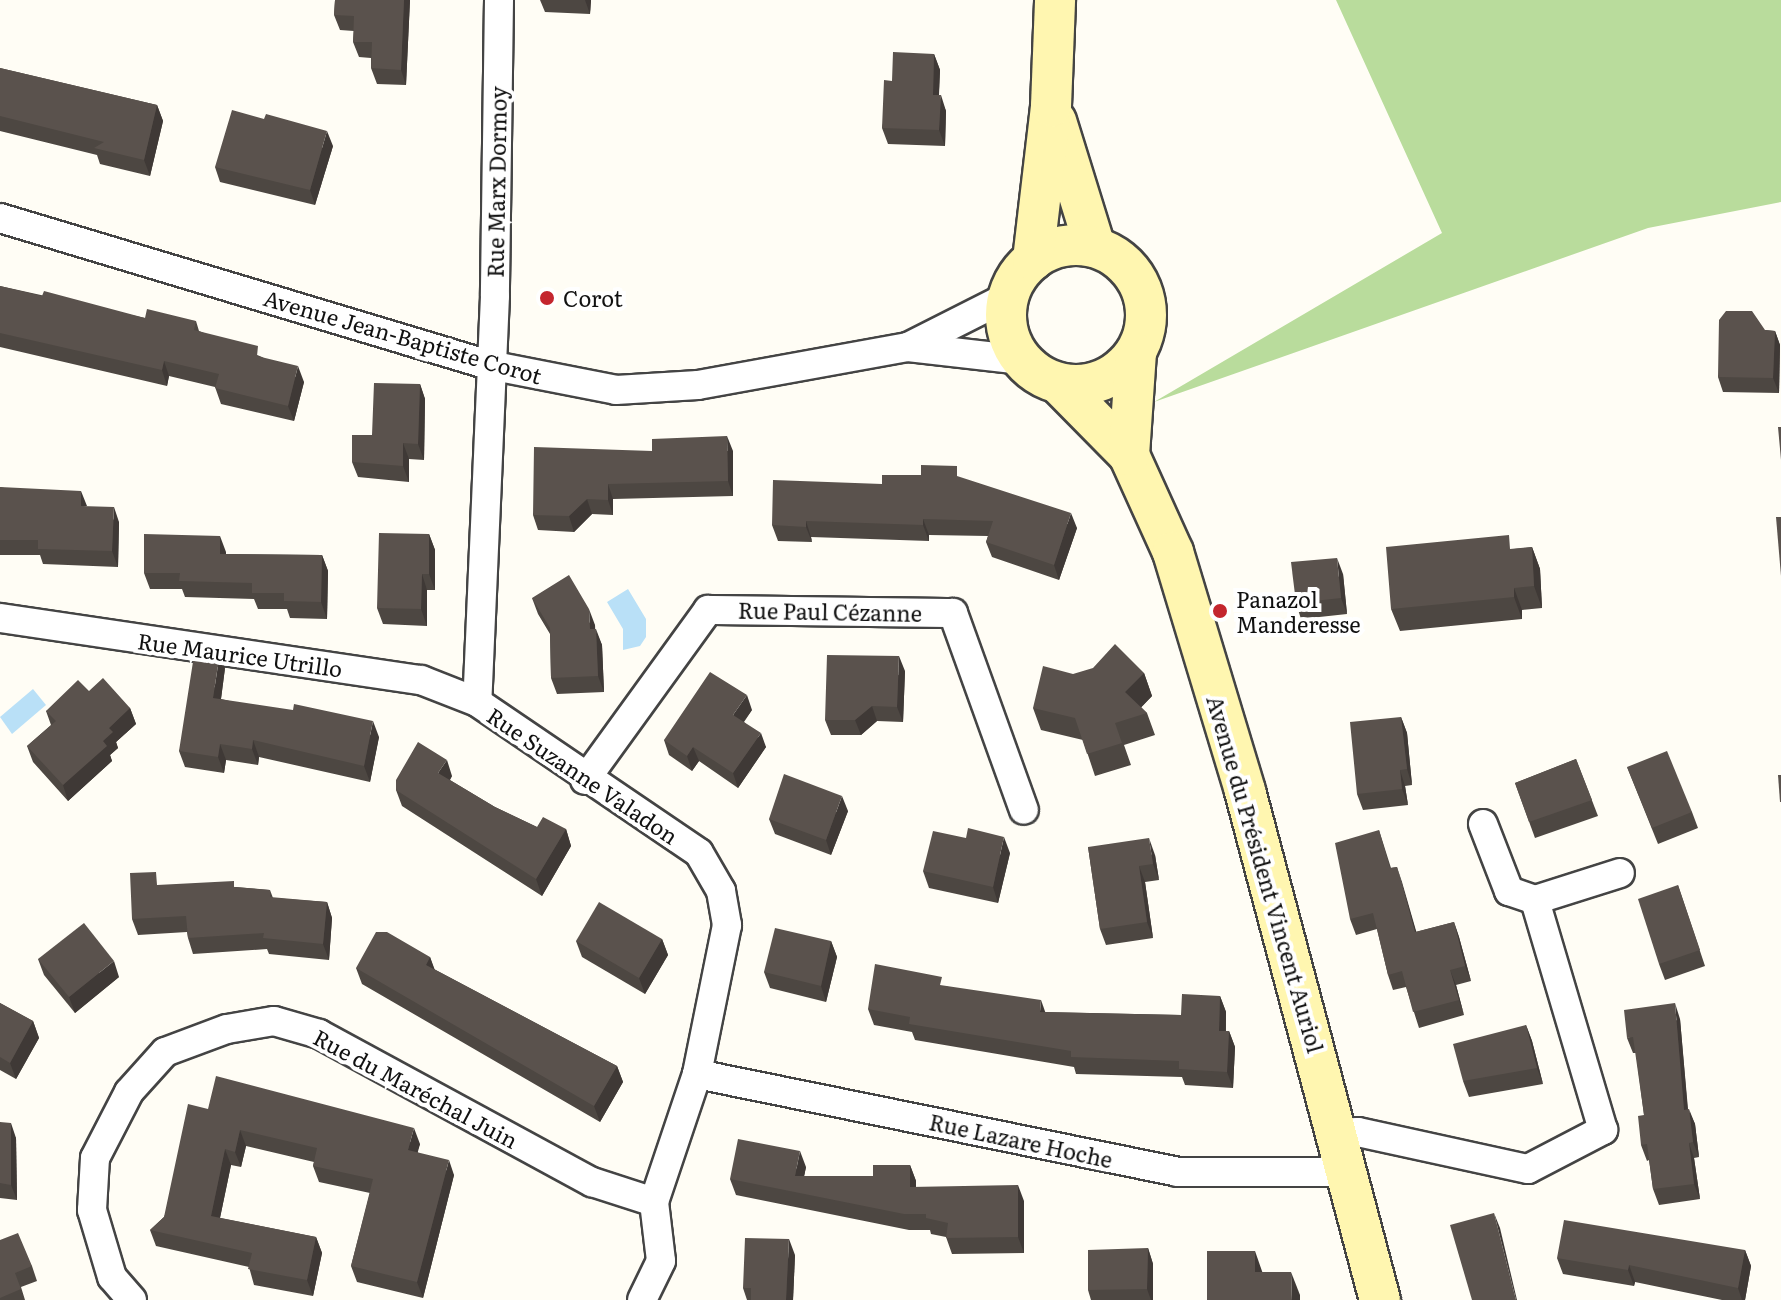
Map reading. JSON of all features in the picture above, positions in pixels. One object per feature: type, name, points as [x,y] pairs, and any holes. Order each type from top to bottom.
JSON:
[{"type":"street","name":"Rue Marx Dormoy","points":[[489,365],[495,296],[499,0]]},
{"type":"street","points":[[1033,260],[1051,106],[1055,0]]},
{"type":"street","points":[[1051,106],[1095,247]]},
{"type":"street","name":"Avenue Jean-Baptiste Corot","points":[[0,218],[489,365],[616,390],[698,385],[908,347],[1009,296]]},
{"type":"street","points":[[1095,247],[1132,270],[1147,298],[1144,333],[1136,353],[1102,381],[1059,384],[1022,360],[1008,329],[1009,296],[1033,260],[1052,249],[1095,247]]},
{"type":"street","name":"Avenue Jean-Baptiste Corot","points":[[908,347],[1022,360]]},
{"type":"street","name":"Avenue du Président Vincent Auriol","points":[[1129,455],[1136,353]]},
{"type":"street","name":"Rue Suzanne Valadon","points":[[489,365],[477,702],[585,780],[699,853],[721,891],[727,925],[697,1074]]},
{"type":"street","name":"Avenue du Président Vincent Auriol","points":[[1059,384],[1129,455],[1173,552],[1338,1133],[1380,1300]]},
{"type":"street","name":"Rue Paul Cézanne","points":[[585,780],[708,610],[953,613],[1024,810]]},
{"type":"street","name":"Rue Maurice Utrillo","points":[[0,618],[421,680],[477,702]]},
{"type":"street","points":[[1483,824],[1509,891],[1535,900],[1620,873]]},
{"type":"street","points":[[1338,1133],[1358,1132],[1528,1169],[1603,1130],[1535,900]]},
{"type":"street","name":"Rue du Maréchal Juin","points":[[132,1300],[112,1277],[92,1210],[95,1158],[129,1092],[165,1052],[227,1029],[274,1021],[319,1034],[592,1182],[654,1202]]},
{"type":"street","points":[[642,1300],[661,1261],[654,1202],[697,1074]]},
{"type":"street","name":"Rue Lazare Hoche","points":[[697,1074],[1177,1172],[1348,1172]]},
{"type":"green space","points":[[1336,0],[1781,0],[1781,202],[1648,228],[1154,402],[1442,233]]},
{"type":"water","points":[[628,589],[646,619],[646,637],[640,646],[623,650],[623,629],[607,602]]},
{"type":"water","points":[[33,689],[46,705],[12,734],[0,717]]},
{"type":"building","points":[[335,0],[404,0],[401,70],[371,68],[372,42],[353,42],[354,16],[334,15]]},
{"type":"building","points":[[893,52],[934,54],[933,95],[941,95],[939,130],[882,128],[884,80],[892,81]]},
{"type":"building","points":[[0,68],[157,105],[144,160],[94,148],[104,142],[0,116]]},
{"type":"building","points":[[232,110],[264,119],[266,114],[327,131],[310,190],[215,167]]},
{"type":"building","points":[[0,286],[42,296],[44,291],[145,318],[147,309],[196,321],[194,330],[258,346],[257,356],[298,366],[288,406],[215,388],[219,374],[164,361],[162,370],[0,333]]},
{"type":"building","points":[[1726,311],[1752,311],[1765,330],[1775,331],[1773,378],[1718,377],[1719,320]]},
{"type":"building","points":[[374,383],[420,384],[418,444],[403,443],[403,466],[352,462],[352,435],[372,435]]},
{"type":"building","points":[[1778,427],[1781,427],[1781,460]]},
{"type":"building","points":[[727,436],[728,481],[608,484],[608,500],[587,499],[569,516],[533,515],[534,447],[652,451],[652,439]]},
{"type":"building","points":[[921,465],[957,466],[957,476],[1071,513],[1054,565],[986,542],[993,521],[923,519],[923,525],[806,521],[806,527],[772,525],[773,480],[882,484],[882,475],[921,475]]},
{"type":"building","points":[[0,487],[81,491],[81,506],[114,507],[112,551],[38,549],[38,540],[0,540]]},
{"type":"building","points":[[1776,517],[1781,517],[1781,576]]},
{"type":"building","points":[[379,533],[429,534],[429,574],[422,574],[421,609],[377,608]]},
{"type":"building","points":[[144,534],[220,536],[220,554],[322,555],[321,602],[284,601],[284,593],[252,593],[252,583],[179,581],[180,573],[144,573]]},
{"type":"building","points":[[1509,535],[1510,549],[1532,547],[1534,586],[1514,588],[1514,597],[1391,609],[1386,547]]},
{"type":"building","points":[[1337,558],[1341,598],[1296,603],[1291,562]]},
{"type":"building","points":[[569,575],[589,609],[590,629],[596,629],[598,676],[551,678],[550,628],[532,598]]},
{"type":"building","points":[[1115,644],[1144,673],[1125,692],[1147,713],[1115,723],[1122,743],[1087,754],[1075,718],[1033,708],[1043,666],[1073,674],[1093,668]]},
{"type":"building","points":[[195,649],[220,652],[213,698],[293,710],[294,704],[373,721],[364,766],[253,740],[252,749],[220,744],[218,757],[179,751]]},
{"type":"building","points":[[827,655],[899,656],[897,707],[872,706],[855,720],[825,720]]},
{"type":"building","points":[[710,672],[747,695],[733,715],[761,733],[733,773],[693,747],[687,756],[664,740]]},
{"type":"building","points":[[103,678],[130,708],[109,728],[113,732],[103,741],[107,746],[63,785],[27,746],[56,721],[46,711],[78,680],[89,691]]},
{"type":"building","points":[[1401,717],[1407,769],[1400,770],[1402,789],[1357,794],[1350,722]]},
{"type":"building","points":[[418,742],[447,760],[438,773],[495,807],[537,827],[543,817],[566,829],[536,879],[396,790],[396,780]]},
{"type":"building","points":[[1667,751],[1692,812],[1652,828],[1627,767]]},
{"type":"building","points":[[1576,759],[1592,800],[1529,822],[1515,783]]},
{"type":"building","points":[[784,774],[842,796],[826,840],[769,819]]},
{"type":"building","points":[[1778,775],[1781,775],[1781,802],[1780,802]]},
{"type":"building","points":[[968,828],[1004,837],[993,887],[923,871],[933,831],[966,838]]},
{"type":"building","points":[[1379,830],[1390,868],[1397,867],[1415,932],[1454,922],[1465,966],[1450,970],[1459,1000],[1413,1012],[1402,971],[1388,975],[1373,913],[1350,919],[1335,843]]},
{"type":"building","points":[[1149,838],[1153,864],[1139,866],[1147,922],[1100,929],[1088,847]]},
{"type":"building","points":[[156,872],[157,885],[234,881],[234,887],[270,890],[270,897],[327,902],[323,944],[263,938],[264,933],[188,938],[186,916],[132,919],[130,873]]},
{"type":"building","points":[[1678,885],[1700,950],[1659,964],[1638,899]]},
{"type":"building","points":[[599,902],[662,939],[639,978],[576,941]]},
{"type":"building","points":[[84,923],[114,961],[69,997],[38,959]]},
{"type":"building","points":[[775,928],[831,941],[821,986],[764,972]]},
{"type":"building","points":[[376,932],[387,932],[430,957],[426,965],[617,1066],[594,1106],[356,968]]},
{"type":"building","points":[[875,964],[942,977],[940,985],[1041,1000],[1040,1012],[1181,1015],[1182,994],[1220,996],[1219,1031],[1229,1031],[1227,1072],[1179,1069],[1179,1061],[1071,1057],[1071,1051],[909,1024],[910,1017],[868,1009]]},
{"type":"building","points":[[0,1003],[33,1021],[10,1063],[0,1057]]},
{"type":"building","points":[[1675,1003],[1684,1110],[1689,1109],[1693,1142],[1689,1143],[1694,1184],[1653,1189],[1647,1144],[1641,1145],[1638,1116],[1644,1115],[1633,1037],[1627,1038],[1624,1010]]},
{"type":"building","points":[[1526,1025],[1537,1068],[1463,1081],[1453,1044]]},
{"type":"building","points":[[216,1076],[414,1128],[408,1150],[449,1160],[417,1282],[351,1266],[373,1179],[313,1166],[317,1148],[240,1130],[235,1152],[225,1149],[211,1216],[316,1237],[307,1280],[248,1269],[252,1253],[150,1230],[164,1217],[188,1104],[208,1109]]},
{"type":"building","points":[[0,1122],[11,1123],[11,1185],[0,1183]]},
{"type":"building","points":[[738,1139],[800,1151],[795,1176],[873,1176],[873,1165],[910,1165],[910,1187],[1018,1185],[1018,1237],[946,1238],[948,1223],[926,1218],[926,1214],[904,1214],[730,1179]]},
{"type":"building","points":[[1494,1213],[1516,1300],[1472,1300],[1450,1225]]},
{"type":"building","points":[[1564,1220],[1745,1250],[1738,1288],[1629,1265],[1628,1270],[1557,1258]]},
{"type":"building","points":[[18,1233],[32,1266],[15,1273],[21,1289],[0,1298],[0,1240]]},
{"type":"building","points":[[745,1238],[789,1239],[786,1300],[751,1300],[751,1288],[743,1288]]},
{"type":"building","points":[[1148,1248],[1147,1289],[1088,1290],[1088,1250]]},
{"type":"building","points":[[1207,1251],[1255,1251],[1255,1272],[1291,1272],[1292,1300],[1207,1300]]},
{"type":"place","name":"Corot","points":[[547,298]]},
{"type":"place","name":"Panazol Manderesse","points":[[1220,611]]}]
